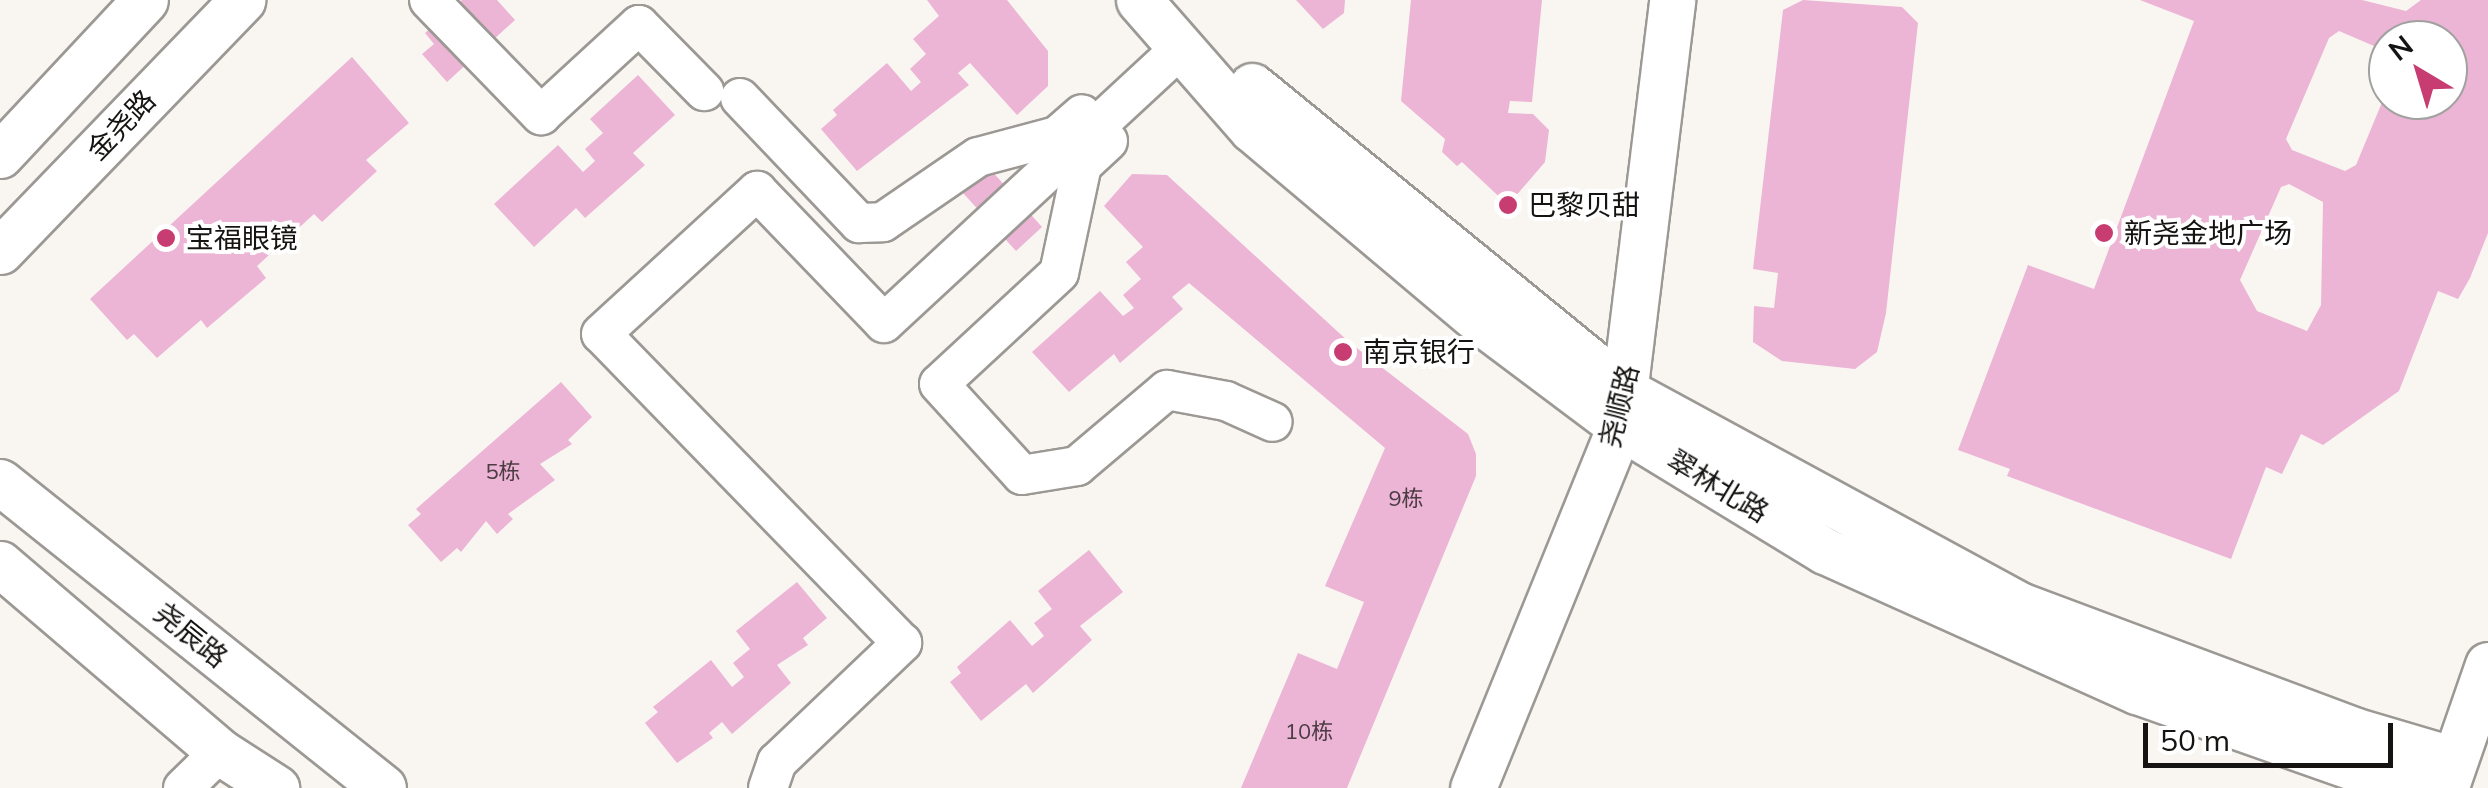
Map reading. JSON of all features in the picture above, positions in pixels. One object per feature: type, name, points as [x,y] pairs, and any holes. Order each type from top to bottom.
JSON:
[{"type":"main road","points":[[0,155],[145,0]]},
{"type":"main road","name":"金尧路","points":[[0,250],[242,0]]},
{"type":"main road","name":"翠林北路","points":[[1138,0],[1262,97],[1624,409],[2019,604],[2352,730],[2450,774]]},
{"type":"main road","name":"尧顺路","points":[[1473,788],[1624,409],[1672,0]]},
{"type":"main road","name":"翠林北路","points":[[1180,36],[1252,130],[1480,321],[1624,409],[1825,551],[2138,691],[2412,788]]},
{"type":"main road","name":"尧辰路","points":[[0,482],[383,788]]},
{"type":"main road","points":[[0,564],[220,752],[276,788]]},
{"type":"main road","points":[[2450,774],[2488,665]]},
{"type":"street","points":[[429,0],[541,115],[639,25],[722,94],[859,223],[883,222],[978,157],[1057,136],[1180,36]]},
{"type":"street","points":[[1180,36],[1082,166],[1059,273],[938,384],[1022,475],[1077,466],[1167,390],[1226,401],[1273,422]]},
{"type":"street","points":[[768,788],[777,762],[902,643],[600,334],[758,191],[884,323],[1180,36]]},
{"type":"street","points":[[182,788],[220,752]]},
{"type":"building","points":[[462,0],[497,0],[515,20],[447,82],[422,54],[434,44],[425,33]]},
{"type":"building","points":[[927,0],[1007,0],[1048,51],[1048,86],[1017,115],[970,63],[958,73],[969,85],[857,171],[821,129],[837,115],[833,110],[887,63],[911,91],[921,82],[910,69],[926,54],[913,39],[939,16]]},
{"type":"building","points":[[1296,0],[1345,0],[1344,13],[1323,29]]},
{"type":"building","points":[[1411,0],[1542,0],[1532,102],[1510,101],[1508,113],[1533,114],[1549,130],[1545,162],[1508,205],[1462,162],[1457,166],[1442,152],[1445,139],[1401,101]]},
{"type":"building","points":[[1803,0],[1902,7],[1918,23],[1886,313],[1877,352],[1855,369],[1782,361],[1753,342],[1754,306],[1774,308],[1778,273],[1753,269],[1783,10]]},
{"type":"building","points":[[2140,0],[2362,0],[2406,11],[2421,0],[2488,0],[2488,233],[2470,278],[2458,299],[2438,291],[2399,391],[2323,445],[2301,434],[2282,474],[2266,467],[2231,559],[2007,476],[2010,469],[1958,450],[2028,265],[2094,289],[2194,21]],"holes":[[[2289,184],[2323,202],[2321,305],[2307,331],[2257,311],[2240,280],[2281,187]]]},
{"type":"building","points":[[352,57],[409,123],[366,160],[377,171],[322,222],[314,214],[257,266],[266,278],[207,328],[201,320],[157,358],[134,334],[127,340],[90,299]]},
{"type":"building","points":[[638,75],[675,115],[633,153],[645,165],[585,218],[576,208],[534,247],[494,204],[558,145],[583,172],[595,161],[585,149],[603,133],[590,119]]},
{"type":"building","points":[[990,169],[1042,227],[1016,251],[963,193]]},
{"type":"building","points":[[1132,174],[1167,175],[1349,342],[1468,434],[1476,454],[1476,476],[1347,788],[1241,788],[1298,653],[1337,669],[1364,602],[1325,586],[1385,448],[1189,283],[1172,297],[1183,309],[1120,363],[1114,354],[1069,392],[1032,352],[1100,291],[1123,316],[1134,308],[1123,295],[1141,279],[1126,262],[1143,247],[1104,206]]},
{"type":"building","points":[[561,382],[592,417],[568,440],[572,444],[540,464],[555,480],[508,514],[513,519],[497,534],[486,521],[461,552],[457,548],[441,562],[408,525],[421,514],[416,509]]},
{"type":"building","points":[[1089,550],[1123,592],[1080,626],[1092,640],[1033,693],[1026,684],[981,721],[950,682],[961,673],[957,667],[1010,620],[1032,646],[1044,636],[1034,623],[1052,609],[1038,591]]},
{"type":"building","points":[[797,582],[827,618],[803,638],[808,645],[777,665],[791,683],[732,734],[722,722],[709,733],[713,738],[677,763],[645,723],[658,712],[653,707],[711,660],[732,687],[744,677],[733,663],[750,649],[736,631]]},
{"type":"place","name":"巴黎贝甜","points":[[1508,205]]},
{"type":"place","name":"新尧金地广场","points":[[2104,233]]},
{"type":"place","name":"宝福眼镜","points":[[166,238]]},
{"type":"place","name":"南京银行","points":[[1343,352]]}]
